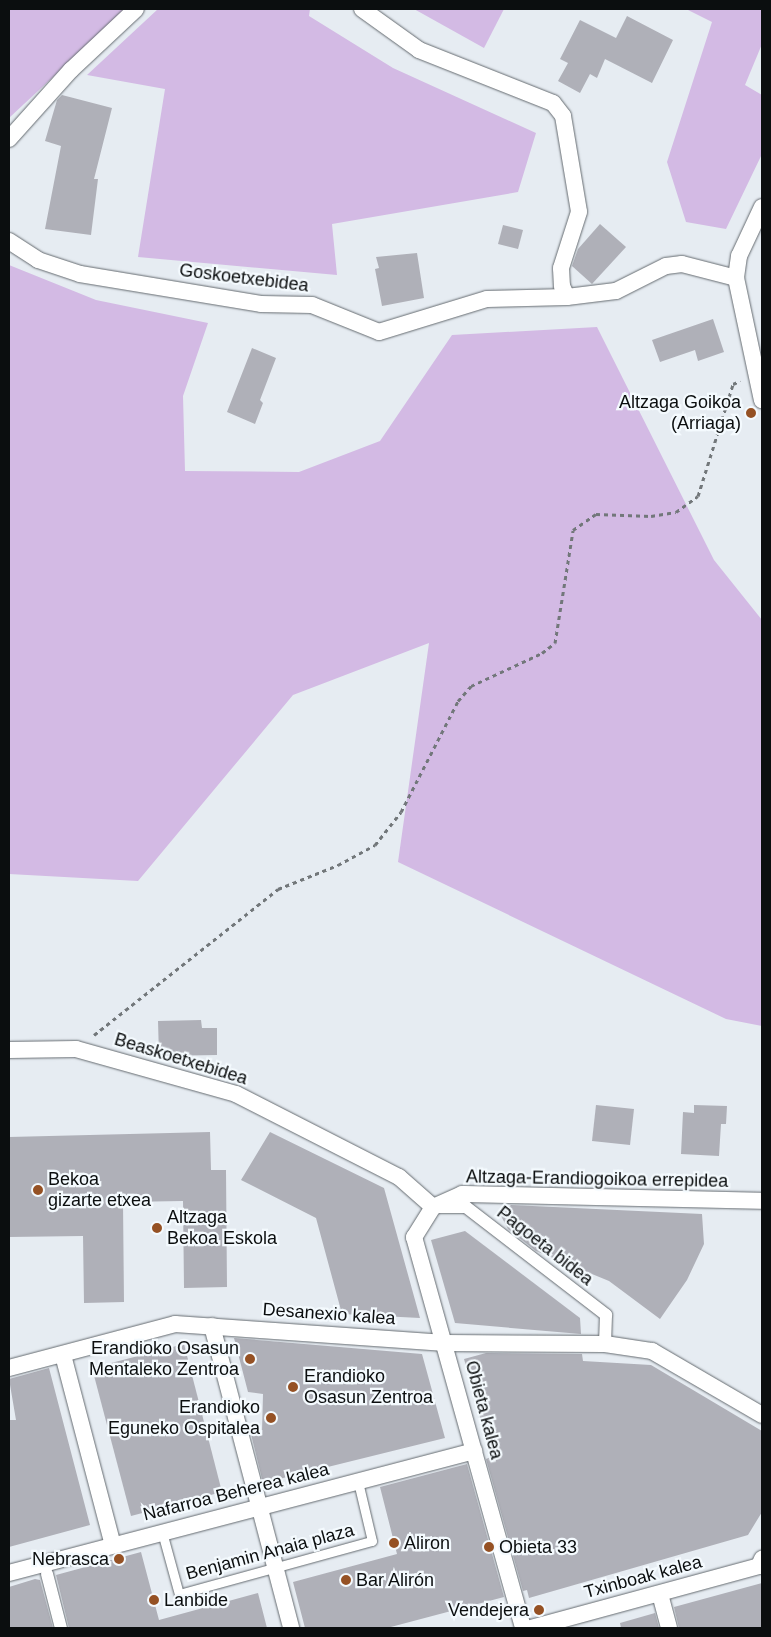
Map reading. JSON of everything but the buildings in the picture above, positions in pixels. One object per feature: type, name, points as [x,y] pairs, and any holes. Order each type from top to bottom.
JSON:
[{"type":"street","points":[[9,139],[71,70],[136,9]]},
{"type":"street","points":[[362,9],[419,50],[553,103],[563,116],[579,212],[561,268],[562,286],[567,297]]},
{"type":"street","points":[[762,207],[739,256],[736,278],[762,400]]},
{"type":"street","name":"Goskoetxebidea","points":[[9,241],[38,260],[80,274],[251,303],[312,305],[379,332],[486,299],[567,297],[616,291],[666,266],[682,264],[736,278]]},
{"type":"street","name":"Beaskoetxebidea","points":[[9,1050],[76,1049],[236,1094],[399,1177],[433,1207]]},
{"type":"street","name":"Altzaga-Erandiogoikoa errepidea","points":[[433,1207],[462,1194],[762,1201]]},
{"type":"street","name":"Obieta kalea","points":[[433,1207],[414,1237],[523,1628]]},
{"type":"street","name":"Pagoeta bidea","points":[[433,1207],[466,1207],[606,1315],[605,1344]]},
{"type":"street","name":"Desanexio kalea","points":[[9,1368],[175,1324],[444,1343],[605,1344],[652,1351],[762,1414]]},
{"type":"street","points":[[212,1326],[291,1628]]},
{"type":"street","points":[[63,1355],[112,1545]]},
{"type":"street","name":"Nafarroa Beherea kalea","points":[[9,1573],[474,1451]]},
{"type":"street","name":"Txinboak kalea","points":[[531,1628],[660,1594],[761,1564]]},
{"type":"street","points":[[47,1574],[61,1628]]},
{"type":"street","points":[[660,1594],[669,1628]]},
{"type":"lane","name":"Benjamin Anaia plaza","points":[[162,1532],[179,1594],[372,1541],[358,1482]]},
{"type":"path","points":[[107,1025],[278,888],[338,865],[375,845],[401,812],[458,701],[472,686],[542,653],[555,643],[573,530],[596,514],[651,516],[676,512],[698,496],[734,384],[756,373]]},
{"type":"shaded area","points":[[9,9],[126,9],[9,118]]},
{"type":"shaded area","points":[[158,9],[310,9],[309,16],[393,68],[536,133],[518,192],[332,224],[337,275],[138,257],[165,89],[87,75]]},
{"type":"shaded area","points":[[414,9],[504,9],[484,48]]},
{"type":"shaded area","points":[[686,9],[762,9],[762,44],[745,85],[762,95],[762,154],[726,229],[686,222],[667,162],[712,22]]},
{"type":"shaded area","points":[[9,265],[96,300],[208,323],[183,396],[185,471],[299,472],[380,441],[452,335],[597,327],[714,560],[762,620],[762,1026],[726,1019],[398,862],[429,643],[293,695],[138,881],[9,874]]},
{"type":"place","name":"Altzaga Goikoa (Arriaga)","points":[[751,413]]},
{"type":"place","name":"Bekoa gizarte etxea","points":[[38,1190]]},
{"type":"place","name":"Altzaga Bekoa Eskola","points":[[157,1228]]},
{"type":"place","name":"Erandioko Osasun Mentaleko Zentroa","points":[[250,1359]]},
{"type":"place","name":"Erandioko Osasun Zentroa","points":[[293,1387]]},
{"type":"place","name":"Erandioko Eguneko Ospitalea","points":[[271,1418]]},
{"type":"place","name":"Aliron","points":[[394,1543]]},
{"type":"place","name":"Obieta 33","points":[[489,1547]]},
{"type":"place","name":"Nebrasca","points":[[119,1559]]},
{"type":"place","name":"Bar Alirón","points":[[346,1580]]},
{"type":"place","name":"Lanbide","points":[[154,1600]]},
{"type":"place","name":"Vendejera","points":[[539,1610]]}]
